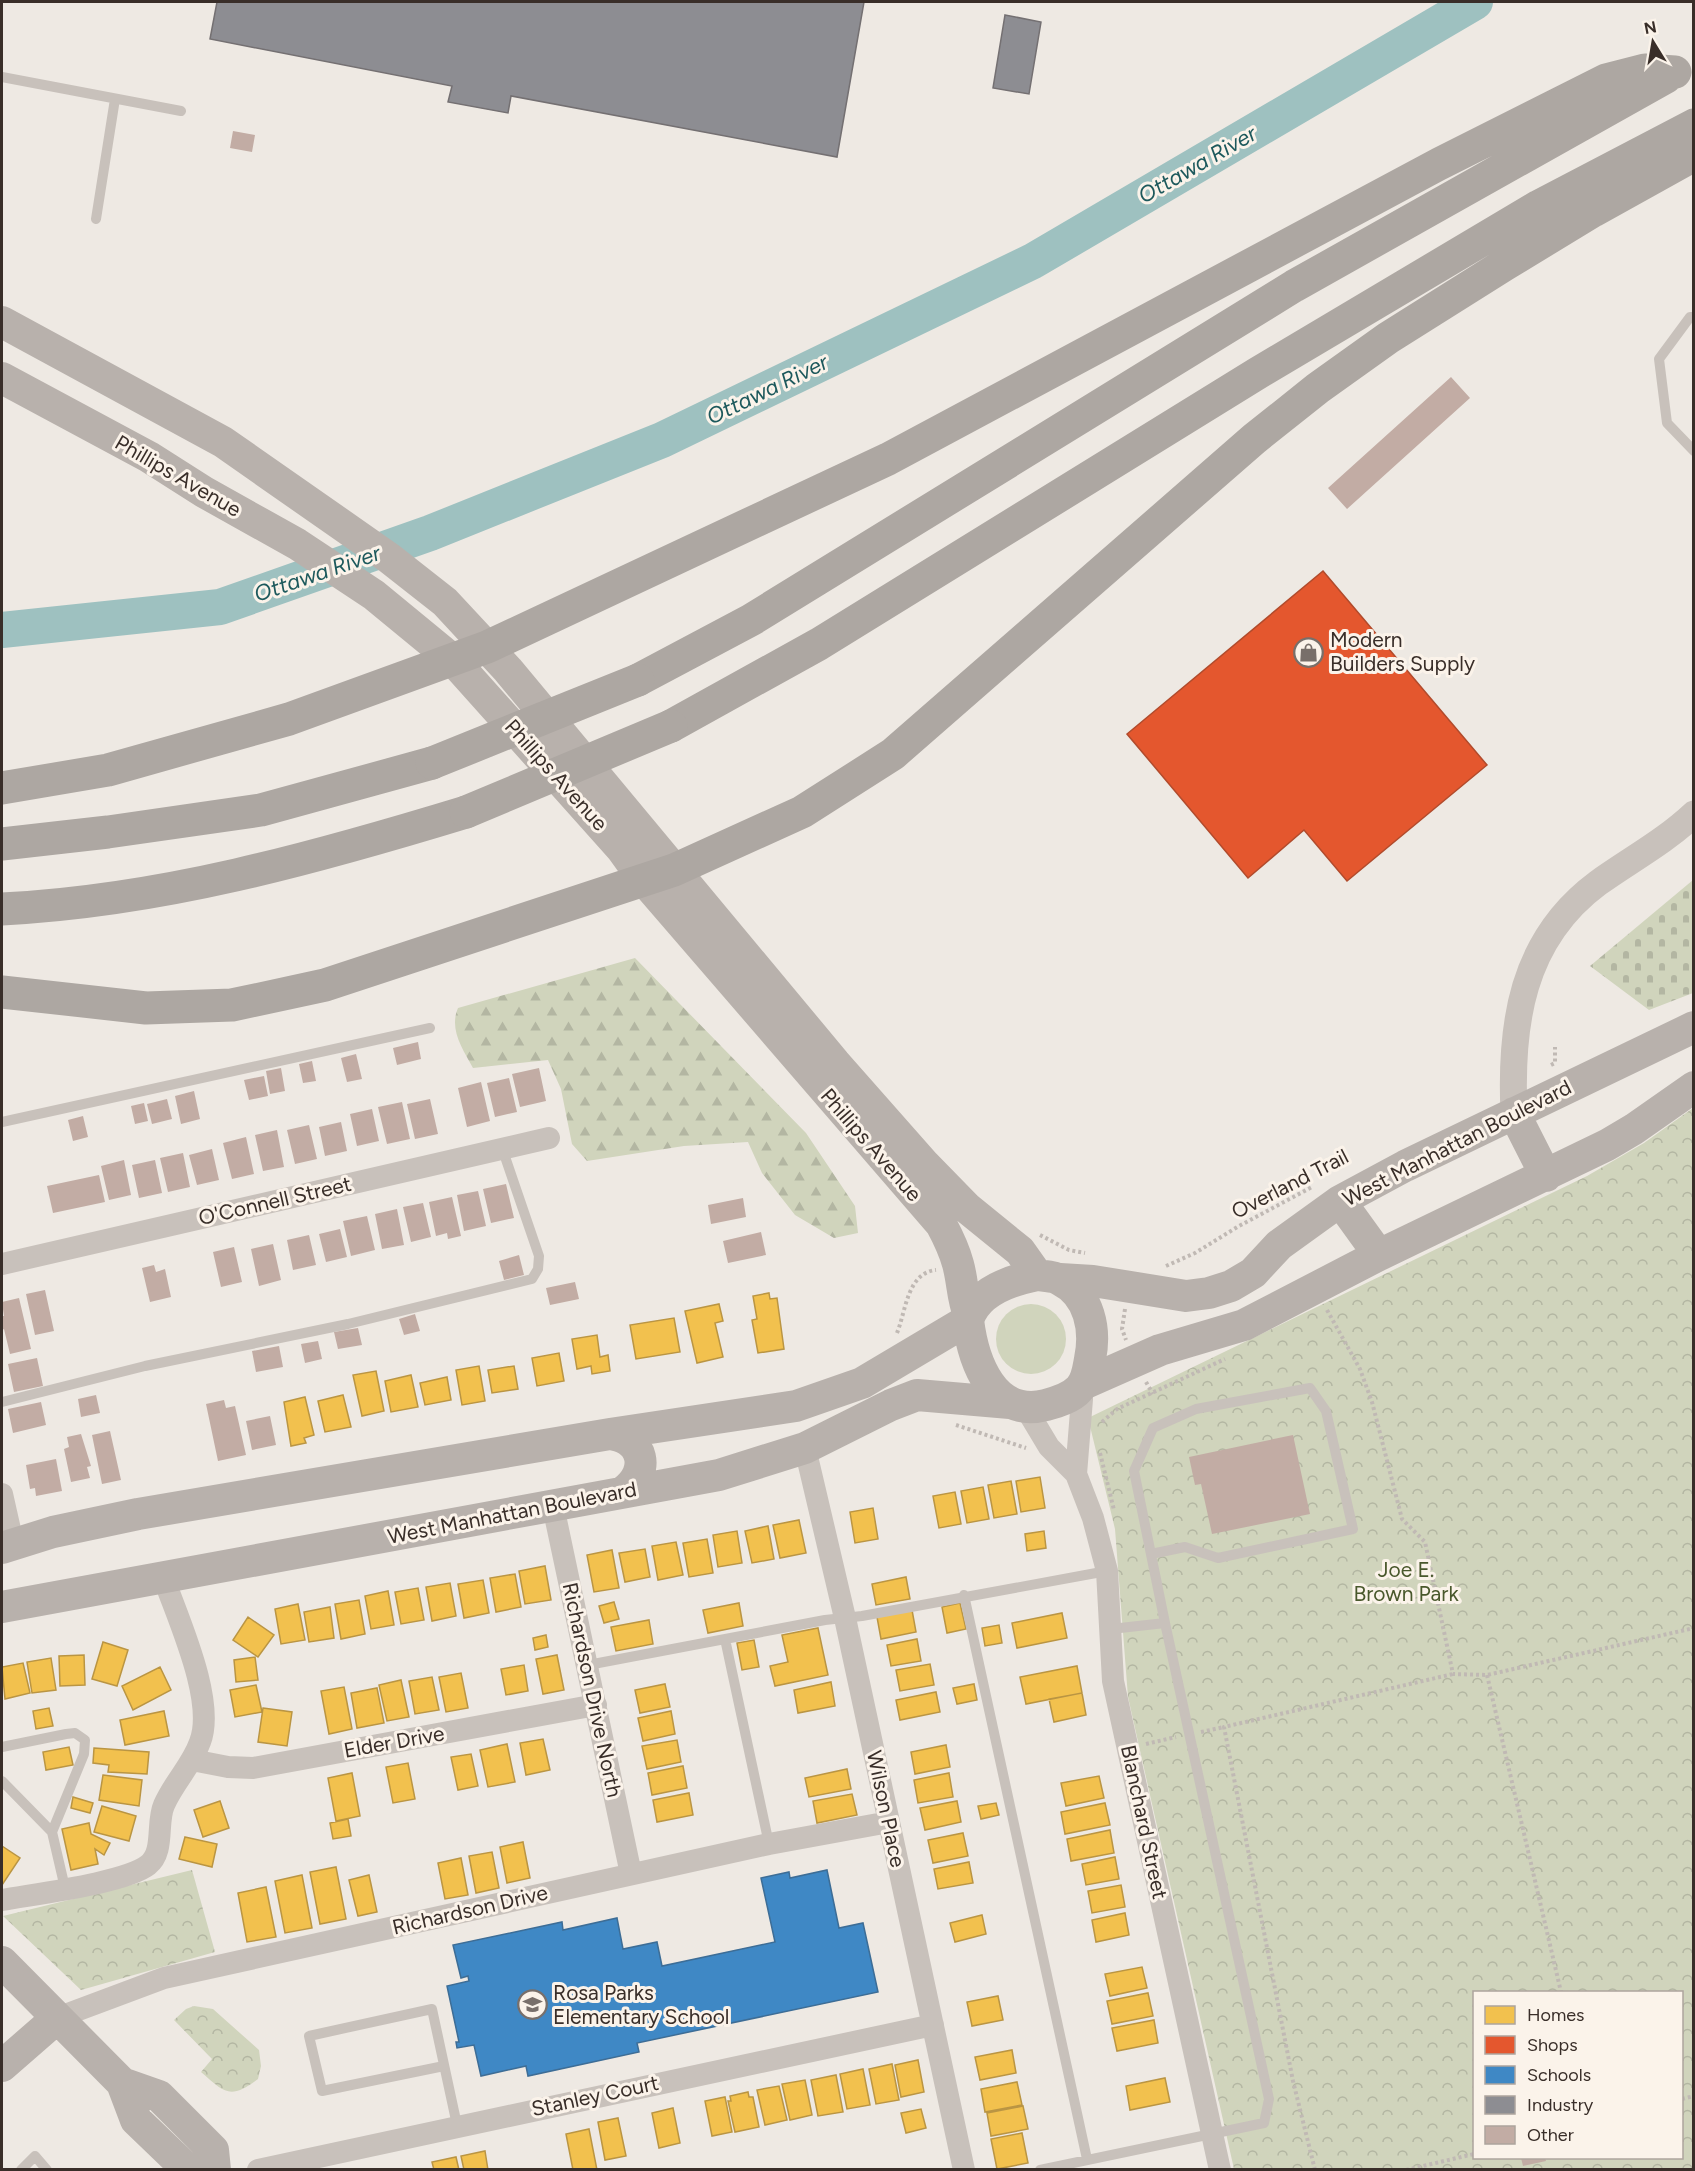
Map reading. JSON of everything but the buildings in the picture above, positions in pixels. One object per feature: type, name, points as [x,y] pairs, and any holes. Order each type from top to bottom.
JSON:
[{"type":"highway","points":[[2,788],[108,770],[289,719],[453,660],[498,659],[888,459],[1439,164],[1606,80],[1645,70],[1684,68]]},
{"type":"highway","points":[[2,844],[108,832],[261,810],[432,763],[638,680],[771,607],[1294,286],[1684,68]]},
{"type":"highway","points":[[2,909],[108,899],[226,878],[363,843],[466,812],[671,726],[819,644],[1258,373],[1539,206],[1694,124]]},
{"type":"highway","points":[[2,992],[146,1008],[232,1005],[325,985],[674,870],[802,812],[893,754],[1254,439],[1318,388],[1388,338],[1514,259],[1593,211],[1694,155]]},
{"type":"main road","points":[[2,322],[222,442],[419,579],[445,602],[498,659],[835,1063],[925,1165],[967,1208],[1048,1277],[1076,1294],[1089,1311],[1093,1330],[1092,1349],[1081,1386]]},
{"type":"main road","name":"Phillips Avenue","points":[[2,378],[149,457],[347,576],[453,660],[621,848],[644,880],[941,1224],[953,1248],[959,1267],[961,1295],[969,1318]]},
{"type":"main road","name":"West Manhattan Boulevard","points":[[1048,1277],[1093,1281],[1186,1296],[1209,1293],[1231,1286],[1253,1273],[1329,1193],[1514,1113],[1694,1027]]},
{"type":"main road","points":[[969,1318],[974,1357],[982,1373],[995,1389],[1018,1405],[1056,1403],[1081,1386],[1135,1360],[1160,1350],[1230,1331],[1379,1255],[1546,1176],[1634,1130],[1694,1087]]},
{"type":"main road","points":[[1514,1113],[1546,1176]]},
{"type":"main road","points":[[1329,1193],[1379,1255]]},
{"type":"main road","points":[[7,1546],[80,1525],[138,1514],[610,1434],[796,1406],[862,1383],[969,1318],[981,1300],[1014,1279],[1048,1277]]},
{"type":"main road","name":"West Manhattan Boulevard","points":[[2,1607],[719,1475],[805,1448],[891,1405],[917,1395],[1018,1405]]},
{"type":"main road","points":[[610,1434],[629,1440],[640,1457],[638,1477],[624,1491]]},
{"type":"main road","points":[[2,1962],[122,2083],[136,2120],[188,2169]]},
{"type":"main road","points":[[2,2066],[57,2018]]},
{"type":"main road","points":[[122,2083],[159,2096],[213,2150],[215,2169]]},
{"type":"street","points":[[1514,1113],[1512,1062],[1515,1026],[1527,977],[1540,950],[1574,906],[1595,885],[1649,851],[1694,814]]},
{"type":"street","name":"O'Connell Street","points":[[2,1264],[549,1138]]},
{"type":"street","points":[[1076,1474],[1081,1386]]},
{"type":"street","points":[[1018,1405],[1049,1447],[1076,1474]]},
{"type":"street","name":"Wilson Place","points":[[805,1448],[845,1618],[964,2169]]},
{"type":"street","name":"Blanchard Street","points":[[1076,1474],[1093,1518],[1107,1571],[1113,1681],[1220,2169]]},
{"type":"street","points":[[2,1502],[7,1546]]},
{"type":"street","name":"Richardson Drive North","points":[[553,1506],[631,1874]]},
{"type":"street","points":[[2,1900],[126,1875],[149,1864],[156,1855],[164,1805],[192,1760],[202,1739],[204,1717],[193,1659],[164,1579]]},
{"type":"street","name":"Elder Drive","points":[[192,1760],[228,1767],[253,1768],[596,1705]]},
{"type":"street","name":"Richardson Drive","points":[[57,2018],[164,1978],[769,1844],[889,1822]]},
{"type":"street","name":"Stanley Court","points":[[258,2169],[933,2025]]},
{"type":"lane","points":[[2,77],[181,111]]},
{"type":"lane","points":[[96,219],[116,99]]},
{"type":"lane","points":[[1694,317],[1690,317],[1659,359],[1667,423],[1694,451]]},
{"type":"lane","points":[[2,1122],[430,1028]]},
{"type":"lane","points":[[2,1402],[145,1366],[348,1324],[532,1279],[538,1269],[539,1256],[502,1149]]},
{"type":"lane","points":[[1040,2169],[1264,2123],[1269,2099],[1165,1623],[1134,1471],[1153,1428],[1196,1409],[1310,1388],[1326,1411],[1353,1529],[1218,1558],[1185,1547],[1151,1554]]},
{"type":"lane","points":[[588,1665],[964,1595],[1107,1571]]},
{"type":"lane","points":[[964,1595],[1087,2159]]},
{"type":"lane","points":[[1111,1629],[1165,1623]]},
{"type":"lane","points":[[725,1639],[769,1844]]},
{"type":"lane","points":[[2,1747],[75,1733],[85,1740],[84,1754],[52,1832]]},
{"type":"lane","points":[[2,1781],[52,1832],[65,1888]]},
{"type":"lane","points":[[444,2066],[322,2091],[309,2036],[432,2010],[457,2125]]},
{"type":"lane","points":[[21,2169],[35,2156],[47,2169]]},
{"type":"path","points":[[1547,1068],[1555,1063],[1555,1047]]},
{"type":"path","name":"Overland Trail","points":[[1155,1266],[1165,1267],[1196,1253],[1239,1226],[1329,1193]]},
{"type":"path","points":[[1029,1229],[1069,1250],[1090,1254]]},
{"type":"path","points":[[896,1337],[910,1289],[916,1280],[929,1270]]},
{"type":"path","points":[[1129,1288],[1122,1329],[1135,1360]]},
{"type":"path","points":[[1326,1310],[1360,1369],[1372,1402],[1402,1519],[1425,1542],[1453,1674]]},
{"type":"path","points":[[945,1422],[1028,1449]]},
{"type":"path","points":[[1202,1732],[1453,1674],[1487,1675],[1694,1628]]},
{"type":"path","points":[[1487,1675],[1561,1991]]},
{"type":"path","points":[[1224,1727],[1293,2081],[1315,2169]]},
{"type":"path","points":[[1144,1744],[1181,1736]]},
{"type":"path","points":[[1406,2169],[1473,2154]]},
{"type":"green space","points":[[1693,880],[1693,993],[1649,1010],[1590,966]]},
{"type":"green space","points":[[635,958],[806,1133],[855,1206],[858,1233],[834,1238],[795,1215],[762,1173],[748,1142],[684,1146],[587,1161],[572,1144],[561,1089],[548,1060],[473,1068],[456,1031],[458,1008]]},
{"type":"green space","name":"Joe E. Brown Park","points":[[1693,1108],[1693,2168],[1234,2169],[1128,1697],[1115,1529],[1088,1418],[1587,1176],[1644,1143]]},
{"type":"green space","points":[[1031,1304],[1050,1310],[1060,1320],[1066,1339],[1060,1358],[1050,1368],[1031,1374],[1012,1368],[1002,1358],[996,1339],[1002,1320],[1012,1310]]},
{"type":"green space","points":[[192,1870],[215,1952],[81,1990],[3,1916]]},
{"type":"green space","points":[[194,2006],[213,2009],[259,2050],[261,2066],[258,2079],[234,2092],[222,2089],[201,2072],[212,2059],[174,2020],[186,2009]]},
{"type":"waterway","name":"Ottawa River","points":[[2,630],[220,607],[430,533],[662,440],[1033,261],[1475,2]]},
{"type":"place","name":"Modern Builders Supply","points":[[1309,652]]},
{"type":"place","name":"Rosa Parks Elementary School","points":[[532,2005]]}]
